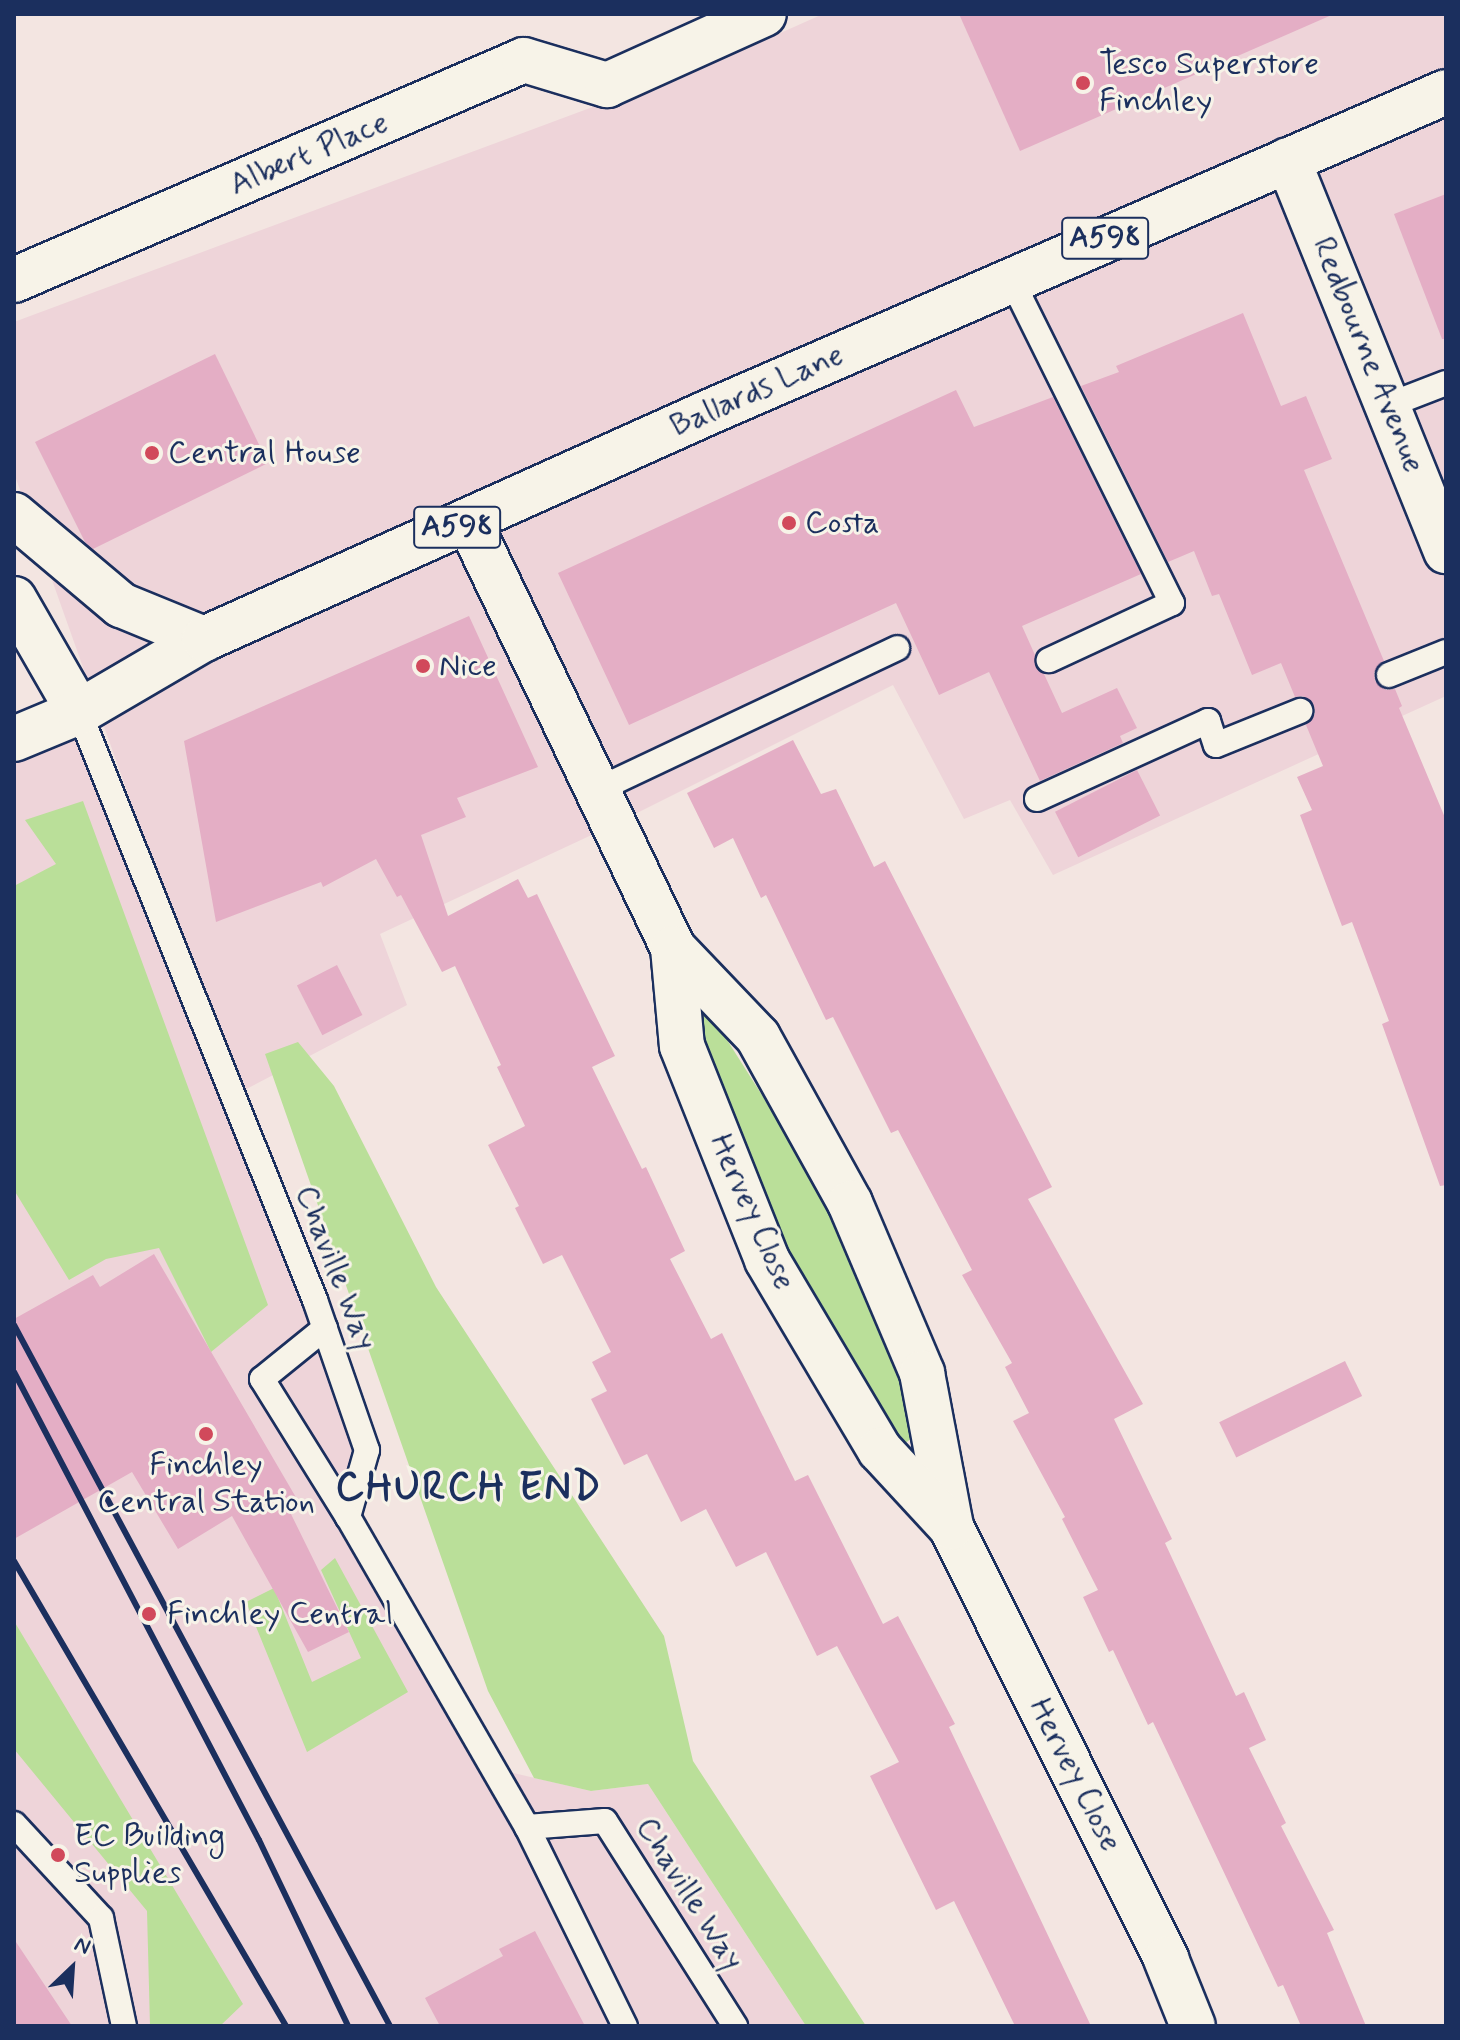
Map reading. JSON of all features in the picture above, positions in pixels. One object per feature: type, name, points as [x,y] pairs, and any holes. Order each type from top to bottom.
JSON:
[{"type":"street","points":[[690,30],[764,14]]},
{"type":"street","name":"Albert Place","points":[[14,280],[524,60],[607,85],[690,30]]},
{"type":"street","name":"Ballards Lane","points":[[79,712],[204,639],[1011,279],[1446,92]]},
{"type":"street","name":"Redbourne Avenue","points":[[1288,160],[1446,551]]},
{"type":"street","points":[[14,515],[121,605],[204,639]]},
{"type":"street","name":"Hervey Close","points":[[469,522],[673,948],[758,1037],[850,1203],[922,1373],[951,1527],[1166,1959],[1193,2026]]},
{"type":"street","points":[[14,599],[79,712]]},
{"type":"street","name":"A598","points":[[14,739],[79,712]]},
{"type":"street","name":"Hervey Close","points":[[673,948],[682,1046],[767,1260],[880,1450],[951,1527]]},
{"type":"lane","points":[[1011,279],[1172,603],[1049,660]]},
{"type":"lane","points":[[1389,405],[1446,383]]},
{"type":"lane","points":[[597,790],[897,648]]},
{"type":"lane","points":[[1389,675],[1446,652]]},
{"type":"lane","points":[[1037,799],[1208,721],[1216,745],[1300,711]]},
{"type":"lane","name":"Chaville Way","points":[[79,712],[325,1328],[367,1450],[348,1517]]},
{"type":"lane","points":[[325,1328],[262,1379],[348,1517],[527,1827],[625,2026]]},
{"type":"lane","name":"Chaville Way","points":[[527,1827],[605,1821],[735,2026]]},
{"type":"lane","points":[[14,1824],[101,1918],[124,2026]]},
{"type":"shaded area","points":[[823,14],[1446,14],[1446,696],[1053,875],[1010,800],[964,819],[893,685],[613,825],[380,934],[407,1005],[235,1095],[367,1450],[348,1517],[496,1769],[591,1791],[648,1784],[806,2026],[14,2026],[14,739],[79,712],[226,1070],[14,473],[14,322],[727,57]]},
{"type":"green space","points":[[83,801],[268,1305],[211,1352],[159,1248],[106,1259],[69,1280],[14,1190],[14,886],[56,864],[25,820]]},
{"type":"green space","points":[[692,1002],[703,1002],[798,1152],[845,1234],[891,1338],[918,1434],[901,1446],[801,1278],[753,1179]]},
{"type":"green space","points":[[298,1042],[334,1086],[436,1287],[664,1636],[693,1761],[866,2026],[806,2026],[648,1784],[591,1791],[534,1778],[488,1691],[265,1054]]},
{"type":"green space","points":[[335,1558],[408,1692],[307,1752],[246,1602],[274,1588],[312,1682],[361,1658],[321,1570]]},
{"type":"green space","points":[[14,1621],[243,2004],[220,2026],[150,2026],[147,1911],[14,1749]]},
{"type":"building","name":"Tesco Superstore Finchley","points":[[959,14],[1334,14],[1020,151]]},
{"type":"building","points":[[1446,194],[1446,339],[1442,339],[1394,214]]},
{"type":"building","points":[[1243,313],[1281,406],[1306,396],[1332,459],[1304,470],[1384,661],[1374,672],[1375,681],[1386,690],[1395,689],[1402,706],[1399,708],[1446,820],[1446,1185],[1440,1186],[1382,1024],[1389,1021],[1352,922],[1342,926],[1300,815],[1312,810],[1297,777],[1323,766],[1306,725],[1315,714],[1314,705],[1303,696],[1295,697],[1281,663],[1252,675],[1219,594],[1212,596],[1194,551],[1168,562],[1081,386],[1119,372],[1116,366]]},
{"type":"building","name":"Central House","points":[[215,354],[268,463],[93,549],[85,542],[35,442]]},
{"type":"building","points":[[956,390],[974,427],[1053,397],[1141,574],[1022,626],[1035,655],[1036,667],[1044,674],[1062,713],[1117,688],[1137,728],[1120,736],[1123,743],[1040,781],[989,672],[939,695],[896,603],[629,725],[558,573]]},
{"type":"building","points":[[469,616],[538,767],[457,798],[466,817],[421,835],[448,916],[518,879],[528,898],[537,894],[615,1056],[592,1067],[642,1169],[646,1167],[685,1251],[670,1259],[711,1339],[722,1333],[795,1481],[808,1475],[883,1624],[898,1616],[955,1724],[949,1727],[1091,2026],[1015,2026],[954,1901],[936,1910],[870,1776],[899,1762],[837,1646],[817,1656],[766,1552],[736,1567],[706,1509],[681,1522],[647,1454],[624,1465],[591,1399],[607,1391],[592,1362],[611,1352],[562,1255],[543,1264],[515,1208],[519,1206],[488,1145],[525,1126],[497,1067],[501,1065],[455,966],[442,972],[401,895],[397,897],[376,859],[323,887],[321,882],[216,922],[184,741]]},
{"type":"building","points":[[793,740],[821,794],[836,789],[874,867],[885,861],[1052,1187],[1028,1199],[1143,1404],[1114,1419],[1172,1539],[1165,1543],[1236,1696],[1244,1692],[1266,1740],[1249,1748],[1286,1823],[1281,1826],[1334,1930],[1327,1933],[1366,2026],[1301,2026],[1283,1985],[1278,1987],[1153,1722],[1148,1725],[1113,1650],[1109,1652],[1083,1597],[1098,1590],[1062,1519],[1065,1517],[1013,1421],[1029,1413],[1005,1367],[1012,1363],[962,1275],[972,1270],[898,1130],[891,1133],[833,1017],[826,1020],[766,895],[761,898],[733,838],[714,848],[687,793]]},
{"type":"building","points":[[1137,770],[1160,815],[1078,857],[1055,812]]},
{"type":"building","points":[[337,965],[362,1015],[322,1035],[297,985]]},
{"type":"building","points":[[154,1254],[301,1506],[290,1512],[349,1632],[308,1652],[232,1516],[178,1549],[132,1472],[14,1539],[14,1319],[93,1275],[100,1287]]},
{"type":"building","points":[[1345,1361],[1362,1396],[1236,1457],[1219,1422]]},
{"type":"building","points":[[535,1931],[585,2026],[440,2026],[425,1998],[503,1956],[499,1949]]},
{"type":"building","points":[[14,1939],[72,2026],[14,2026]]},
{"type":"railway","points":[[14,1325],[390,2026]]},
{"type":"railway","points":[[14,1372],[259,1840],[348,2026]]},
{"type":"railway","points":[[14,1561],[286,2026]]},
{"type":"place","name":"Tesco Superstore Finchley","points":[[1083,83]]},
{"type":"place","name":"Central House","points":[[152,453]]},
{"type":"place","name":"Costa","points":[[789,523]]},
{"type":"place","name":"Nice","points":[[423,666]]},
{"type":"place","name":"Finchley Central Station","points":[[206,1434]]},
{"type":"place","name":"Finchley Central","points":[[149,1614]]},
{"type":"place","name":"EC Building Supplies","points":[[58,1855]]},
{"type":"district","name":"CHURCH END","points":[[469,1488]]}]
